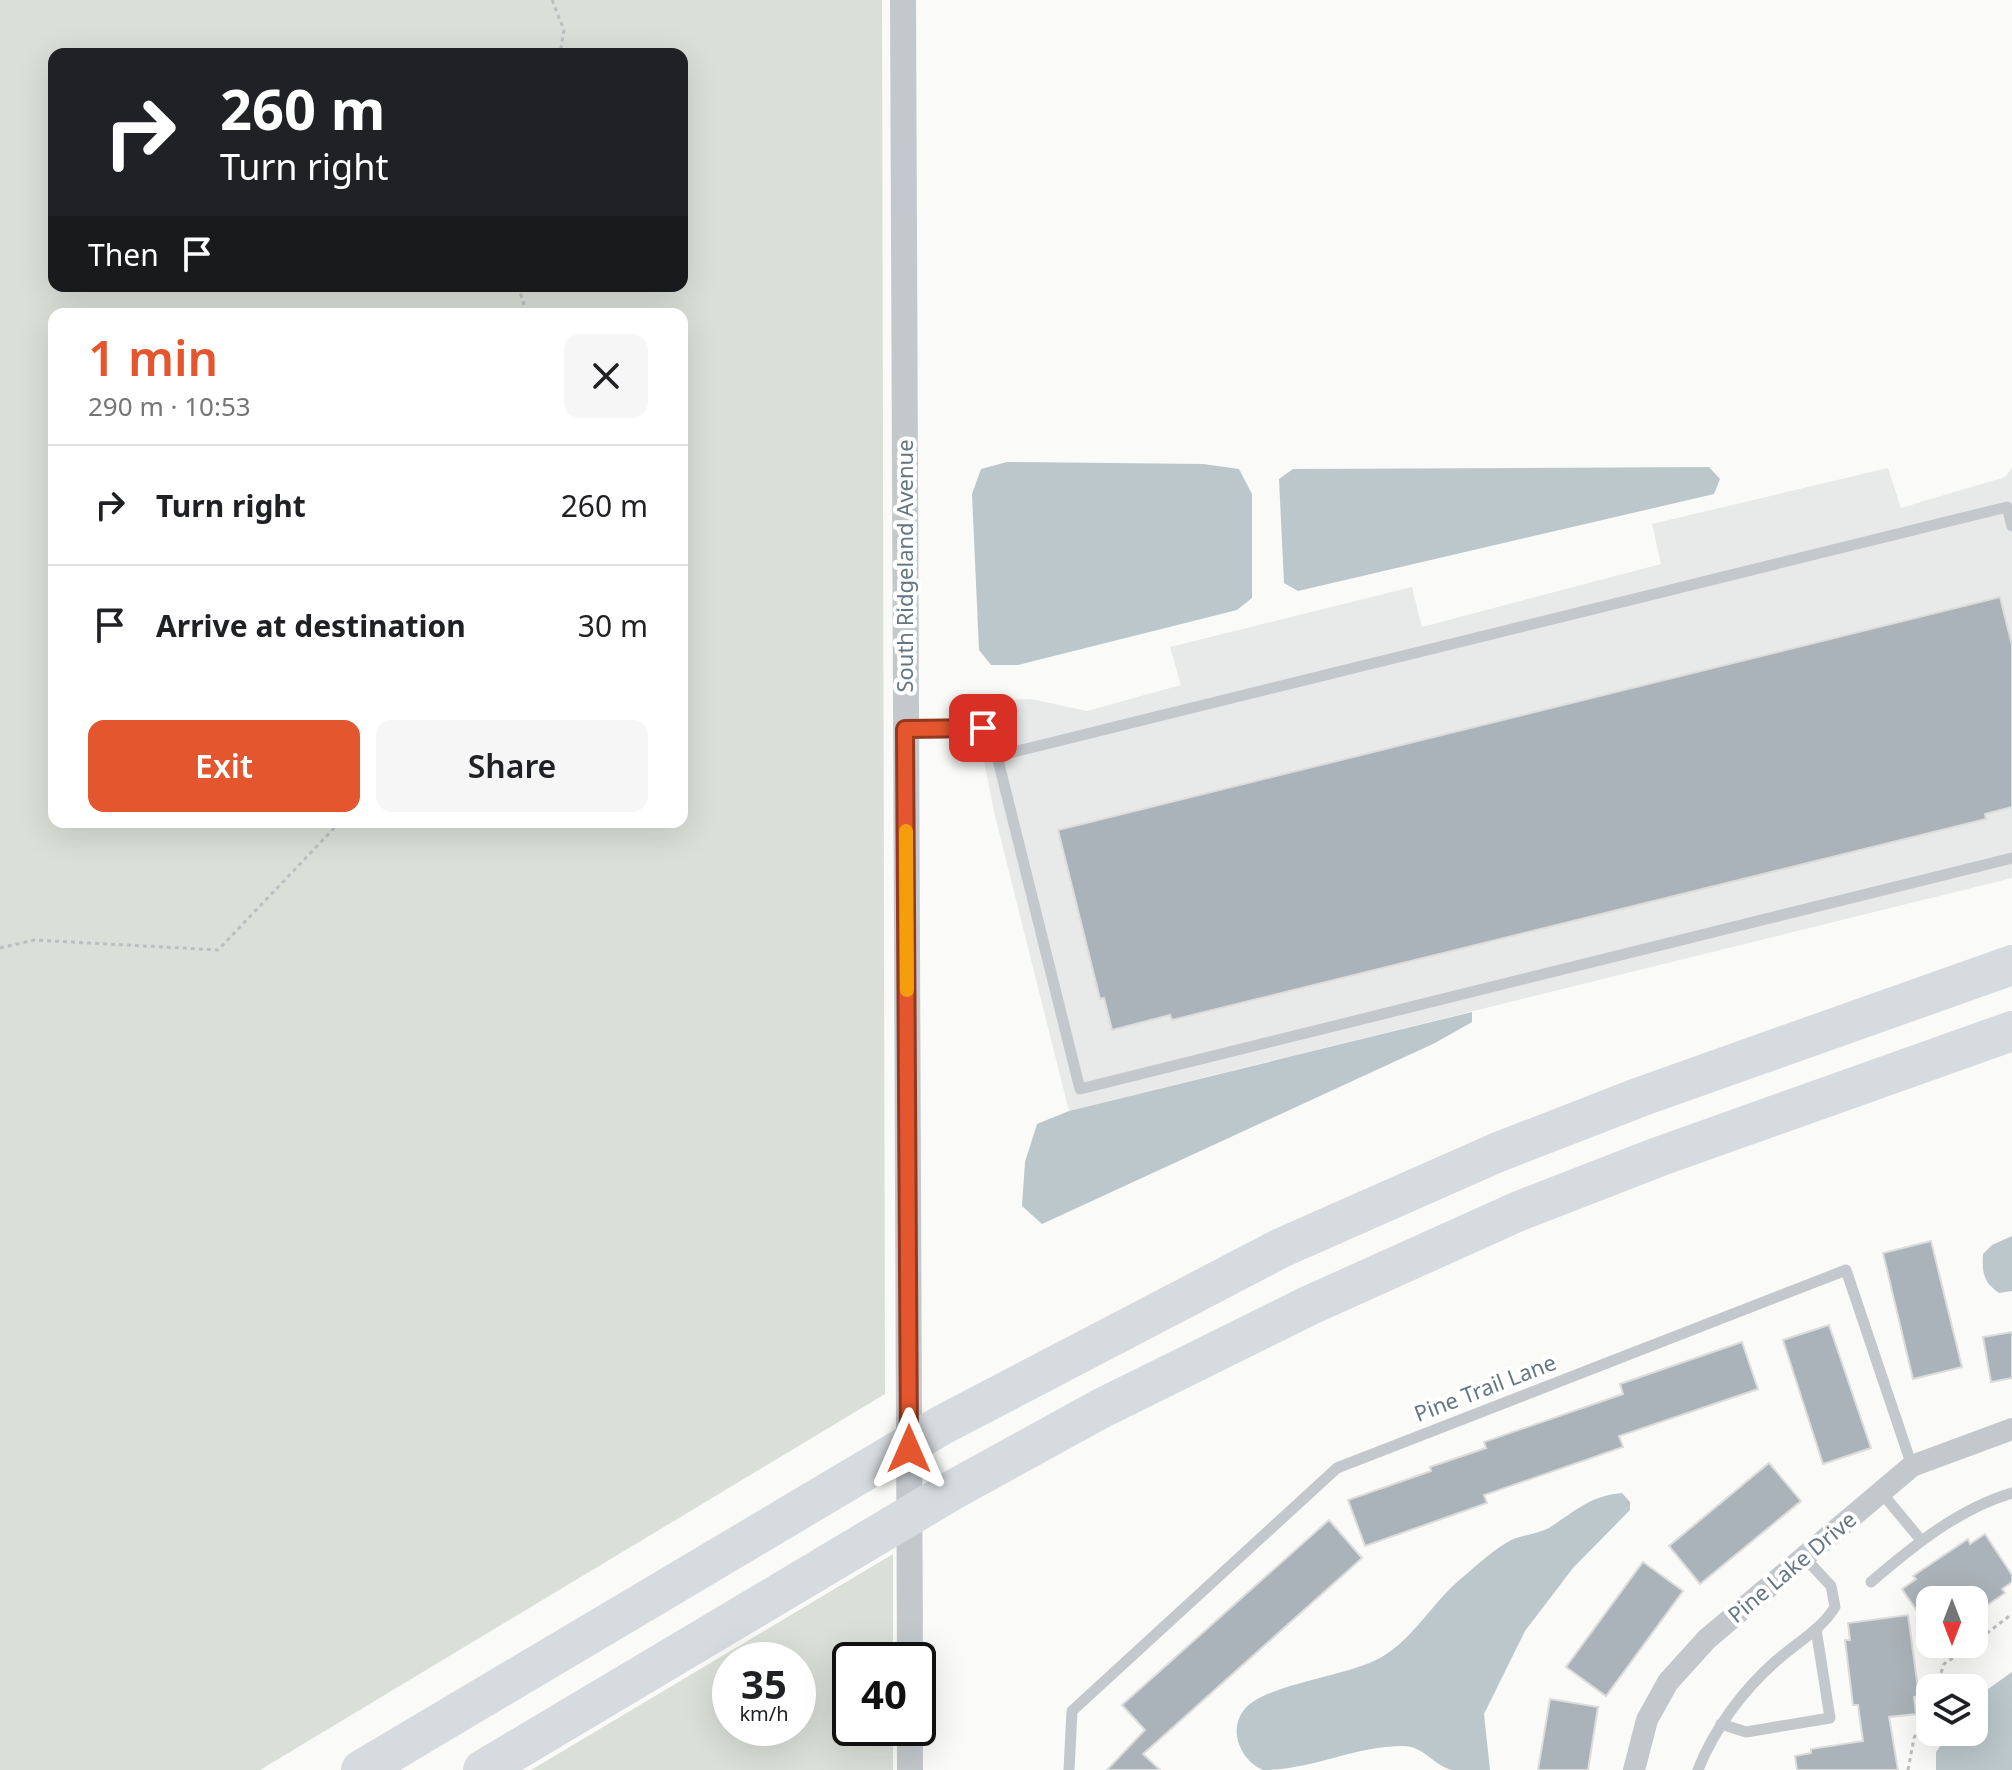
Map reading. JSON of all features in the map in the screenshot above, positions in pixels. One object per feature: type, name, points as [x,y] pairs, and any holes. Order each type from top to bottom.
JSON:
[{"type":"highway","points":[[361,1770],[942,1425],[1281,1248],[1553,1131],[2012,965]]},
{"type":"highway","points":[[483,1770],[964,1484],[1100,1409],[1308,1306],[1519,1211],[1658,1157],[2012,1031]]},
{"type":"street","name":"South Ridgeland Avenue","points":[[903,0],[910,1642]]},
{"type":"street","name":"Pine Lake Drive","points":[[1634,1770],[1647,1720],[1668,1682],[1707,1639],[1912,1466],[2012,1429]]},
{"type":"street","points":[[910,1746],[910,1770]]},
{"type":"lane","points":[[997,756],[2010,506],[2012,526]]},
{"type":"lane","points":[[905,729],[983,728],[997,756],[1080,1089],[2012,858]]},
{"type":"lane","name":"Pine Trail Lane","points":[[1069,1770],[1072,1711],[1337,1468],[1846,1270],[1912,1466]]},
{"type":"lane","points":[[1881,1492],[1920,1539]]},
{"type":"lane","points":[[1871,1582],[1920,1539],[1996,1498],[2012,1493]]},
{"type":"lane","points":[[1698,1770],[1710,1738],[1721,1724],[1774,1663],[1827,1621],[1836,1597],[1831,1586],[1804,1557]]},
{"type":"lane","points":[[1721,1724],[1746,1732],[1830,1718],[1816,1629]]},
{"type":"path","points":[[552,0],[564,30],[561,48]]},
{"type":"path","points":[[0,948],[34,940],[218,950],[334,828]]},
{"type":"path","points":[[1988,1632],[2012,1614]]},
{"type":"path","points":[[1941,1674],[1944,1664],[1953,1658]]},
{"type":"path","points":[[1908,1770],[1916,1736]]},
{"type":"shaded area","points":[[0,0],[882,0],[885,1394],[260,1770],[0,1770]]},
{"type":"shaded area","points":[[1007,462],[1203,464],[1239,469],[1252,494],[1252,598],[1237,610],[1018,665],[991,665],[979,650],[972,494],[981,469]]},
{"type":"shaded area","points":[[1709,467],[1720,479],[1714,494],[1298,591],[1284,583],[1279,479],[1293,469]]},
{"type":"shaded area","points":[[1888,468],[1901,508],[2005,477],[2012,468],[2012,878],[1069,1111],[995,816],[982,751],[982,701],[1031,699],[1087,711],[1181,685],[1170,647],[1412,587],[1422,627],[1661,564],[1652,524]]},
{"type":"shaded area","points":[[1472,1012],[1472,1022],[1435,1043],[1042,1224],[1022,1206],[1025,1162],[1037,1124],[1069,1111]]},
{"type":"shaded area","points":[[2012,1236],[2012,1291],[1999,1293],[1985,1276],[1983,1254],[1992,1245]]},
{"type":"shaded area","points":[[1622,1493],[1630,1502],[1630,1510],[1573,1568],[1525,1631],[1484,1714],[1490,1770],[1452,1770],[1417,1749],[1403,1746],[1263,1770],[1243,1752],[1237,1726],[1244,1710],[1254,1701],[1287,1687],[1380,1658],[1403,1641],[1452,1587],[1500,1547],[1511,1540],[1547,1529],[1592,1501]]},
{"type":"shaded area","points":[[893,1554],[893,1642],[832,1642],[832,1746],[893,1746],[893,1770],[531,1770],[712,1662],[712,1746],[816,1746],[816,1642],[746,1642]]},
{"type":"shaded area","points":[[2012,1672],[2012,1770],[1936,1770],[1936,1752],[1940,1746],[1988,1746],[1988,1689]]},
{"type":"building","points":[[2000,597],[2012,645],[2012,807],[1985,814],[1986,819],[1172,1020],[1170,1015],[1112,1030],[1104,998],[1100,999],[1058,830]]},
{"type":"building","points":[[1931,1241],[1962,1367],[1913,1379],[1883,1253]]},
{"type":"building","points":[[1829,1325],[1871,1448],[1823,1464],[1783,1340]]},
{"type":"building","points":[[2012,1332],[2012,1378],[1991,1382],[1983,1337]]},
{"type":"building","points":[[1742,1342],[1758,1389],[1619,1436],[1623,1447],[1484,1495],[1487,1503],[1365,1546],[1348,1500],[1486,1448],[1484,1442],[1623,1394],[1620,1384]]},
{"type":"building","points":[[1769,1463],[1801,1501],[1700,1584],[1669,1546]]},
{"type":"building","points":[[1329,1520],[1362,1558],[1143,1754],[1160,1770],[1107,1770],[1145,1730],[1122,1705]]},
{"type":"building","points":[[1985,1534],[2012,1575],[2012,1582],[2002,1589],[2005,1593],[1988,1605],[1988,1586],[1916,1586],[1916,1610],[1902,1589],[1916,1579],[1913,1576],[1968,1539],[1970,1544]]},
{"type":"building","points":[[1643,1562],[1683,1591],[1606,1696],[1566,1667]]},
{"type":"building","points":[[1908,1615],[1916,1674],[1916,1714],[1889,1717],[1898,1770],[1797,1770],[1795,1756],[1811,1753],[1811,1749],[1863,1741],[1858,1705],[1853,1705],[1845,1640],[1850,1640],[1848,1623]]},
{"type":"building","points":[[1550,1699],[1598,1707],[1588,1770],[1538,1770]]},
{"type":"slow traffic","points":[[906,831],[907,990]]},
{"type":"route","points":[[909,1449],[905,729],[983,728]]}]
